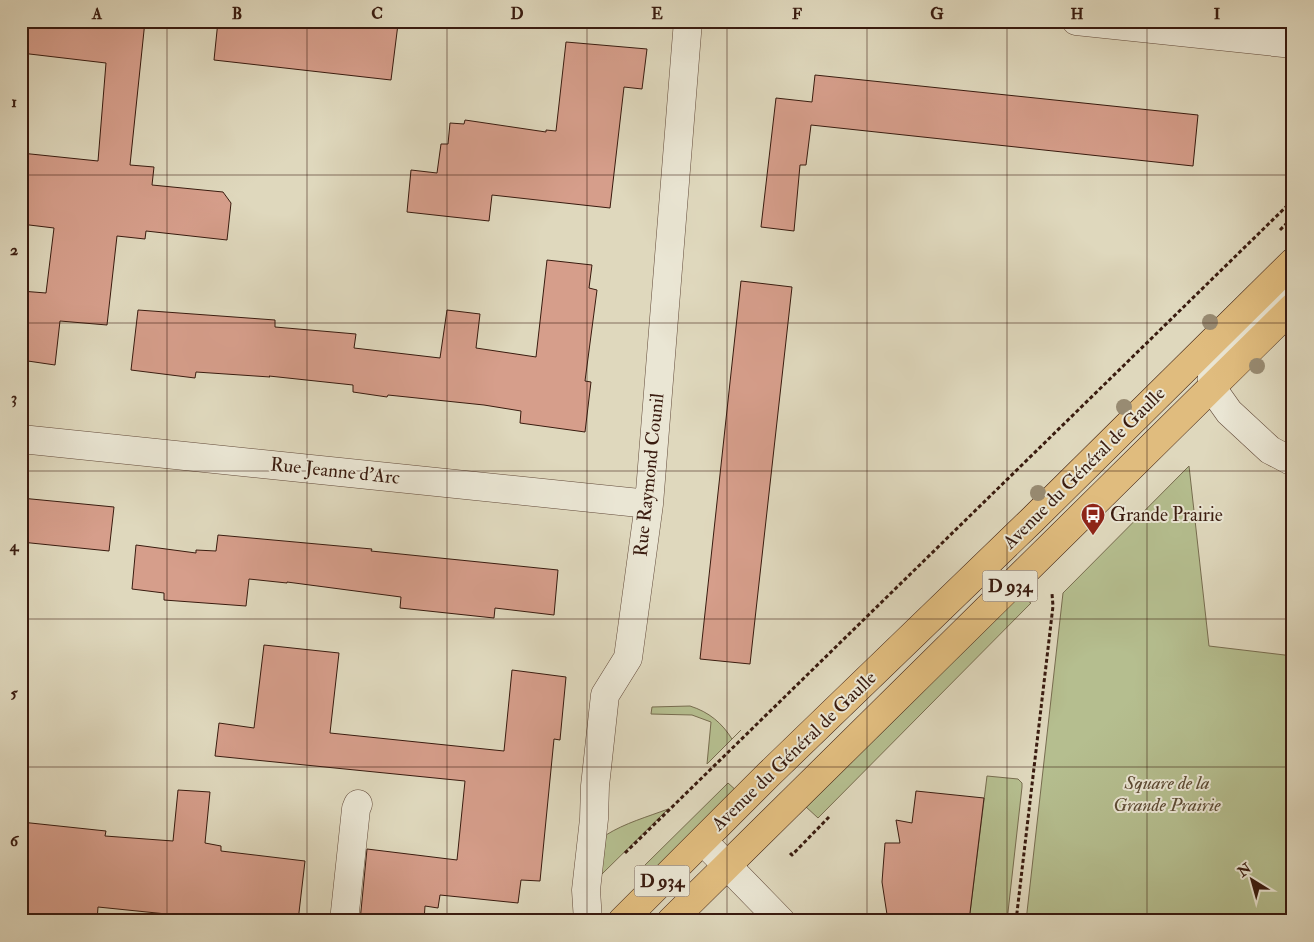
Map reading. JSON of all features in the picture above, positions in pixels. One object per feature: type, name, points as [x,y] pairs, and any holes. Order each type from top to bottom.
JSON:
[{"type":"main road","name":"Avenue du Général de Gaulle","points":[[622,921],[775,768],[1032,520],[1293,262]]},
{"type":"main road","name":"Avenue du Général de Gaulle","points":[[671,921],[1293,307]]},
{"type":"street","name":"Rue Raymond Counil","points":[[588,921],[586,890],[605,696],[628,658],[649,504],[688,21]]},
{"type":"street","points":[[1076,21],[1293,44]]},
{"type":"street","points":[[1293,283],[1212,364],[1212,388],[1229,412],[1270,450],[1293,462]]},
{"type":"street","name":"Rue Jeanne d'Arc","points":[[21,439],[649,504]]},
{"type":"street","points":[[344,921],[358,804]]},
{"type":"street","name":"Avenue du Général de Gaulle","points":[[703,841],[727,865]]},
{"type":"street","points":[[727,865],[781,921]]},
{"type":"path","points":[[586,890],[710,772],[1293,200]]},
{"type":"path","points":[[1016,921],[1053,606],[1051,588]]},
{"type":"green space","name":"Square de la Grande Prairie","points":[[1189,466],[1209,646],[1293,656],[1293,921],[1026,921],[1063,593]]},
{"type":"green space","points":[[1018,595],[1031,603],[818,818],[805,806]]},
{"type":"green space","points":[[690,706],[703,711],[714,719],[732,739],[707,764],[711,722],[692,715],[651,714],[652,707]]},
{"type":"green space","points":[[987,776],[1018,779],[1022,783],[1007,921],[969,921]]},
{"type":"green space","points":[[728,783],[738,792],[653,874],[645,865]]},
{"type":"green space","points":[[668,809],[601,875],[606,835],[628,824]]},
{"type":"building","points":[[21,21],[145,21],[130,165],[154,167],[152,185],[223,192],[231,203],[227,240],[146,231],[145,239],[117,236],[107,325],[60,321],[55,365],[21,360],[21,291],[46,293],[54,228],[21,224],[21,153],[98,161],[106,63],[21,53]]},
{"type":"building","points":[[218,21],[374,21],[398,24],[391,80],[214,60]]},
{"type":"building","points":[[566,42],[647,49],[642,89],[624,87],[610,208],[492,195],[489,221],[407,212],[411,170],[437,173],[441,144],[448,144],[450,123],[464,124],[465,120],[546,132],[546,130],[556,131]]},
{"type":"building","points":[[815,75],[1198,115],[1193,166],[811,125],[806,165],[800,165],[794,231],[761,227],[776,98],[812,102]]},
{"type":"building","points":[[547,260],[592,265],[589,288],[597,290],[585,381],[591,382],[585,432],[520,423],[521,411],[484,405],[388,395],[387,397],[353,392],[353,385],[269,376],[196,372],[195,378],[131,370],[138,310],[275,320],[275,327],[356,334],[354,348],[440,358],[447,310],[480,314],[476,348],[536,357]]},
{"type":"building","points":[[741,281],[792,287],[750,664],[700,659]]},
{"type":"building","points":[[21,498],[114,507],[109,551],[21,542]]},
{"type":"building","points":[[218,535],[372,549],[371,551],[558,570],[554,615],[495,608],[494,618],[400,608],[401,597],[249,579],[246,606],[164,600],[164,593],[132,589],[136,545],[196,553],[196,550],[216,551]]},
{"type":"building","points":[[264,645],[339,653],[330,733],[504,751],[512,670],[566,677],[560,740],[554,739],[540,881],[521,880],[518,903],[440,895],[438,908],[425,906],[424,921],[360,921],[367,849],[457,860],[465,781],[215,756],[219,723],[254,728]]},
{"type":"building","points":[[178,790],[210,792],[205,843],[221,846],[221,851],[305,861],[298,921],[235,921],[98,907],[97,921],[21,921],[21,822],[106,831],[105,836],[173,841]]},
{"type":"building","points":[[916,791],[984,798],[969,921],[888,921],[882,882],[885,843],[900,843],[896,820],[912,823]]},
{"type":"place","name":"Grande Prairie","points":[[1093,536]]}]
